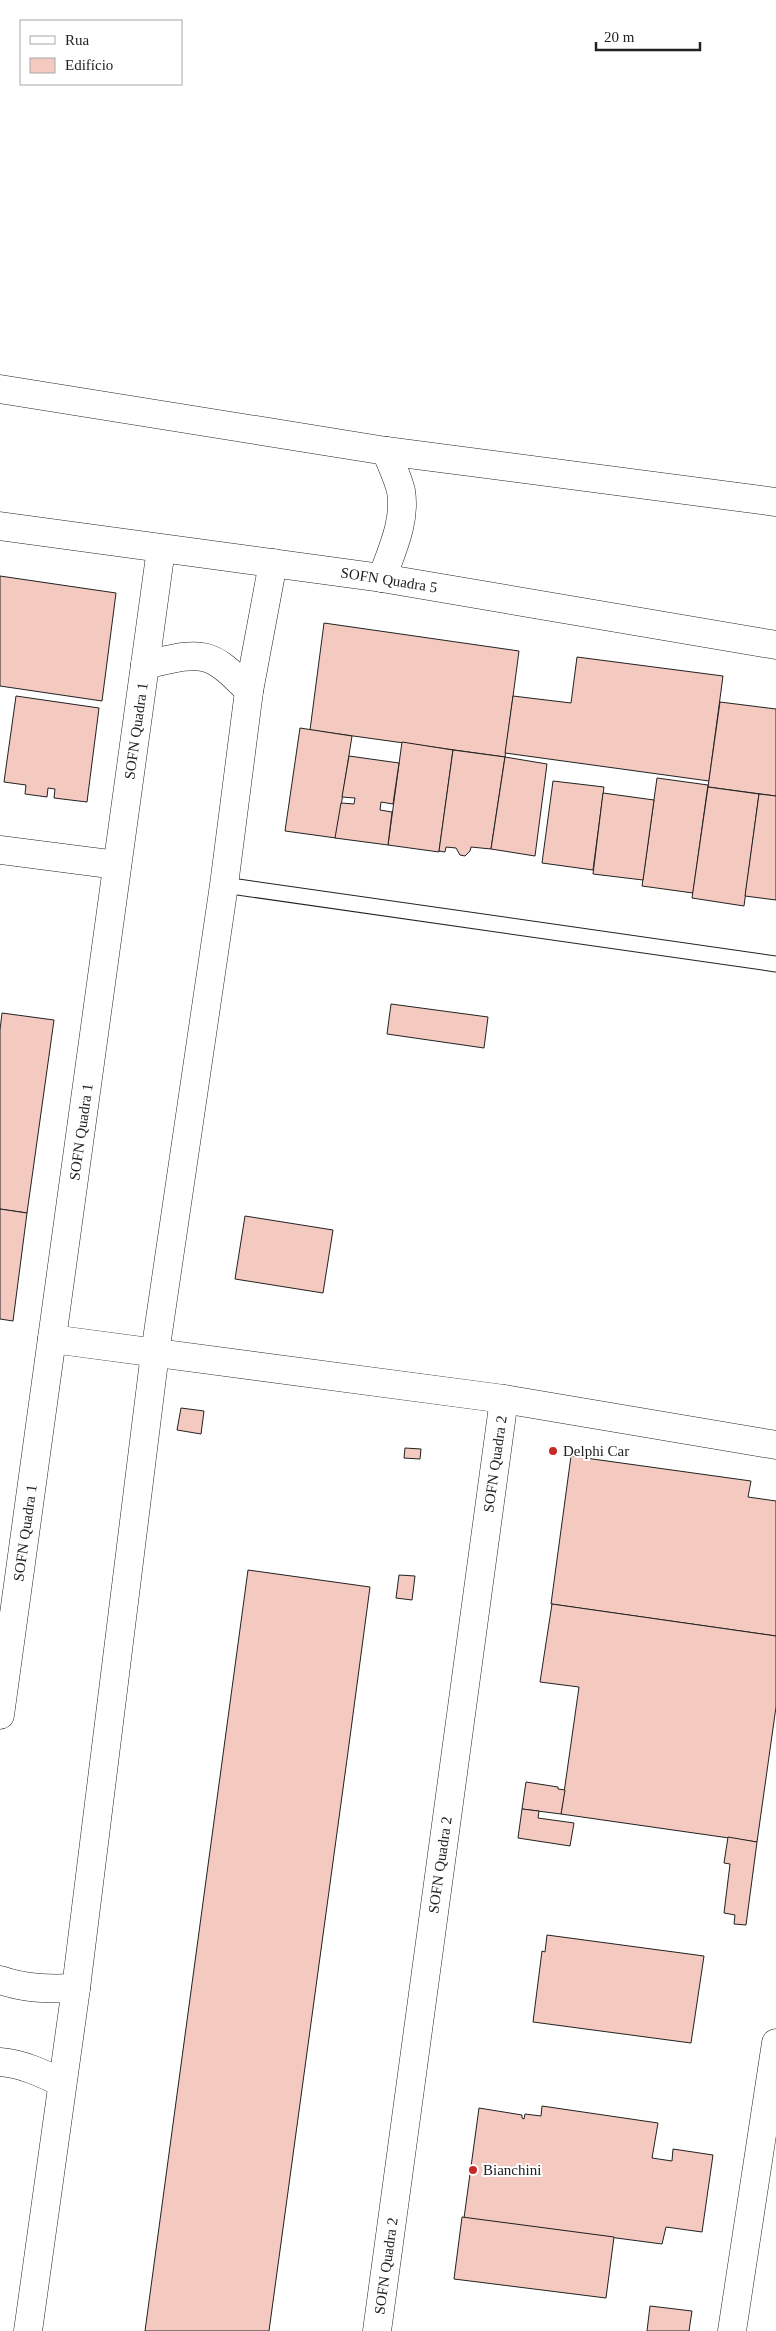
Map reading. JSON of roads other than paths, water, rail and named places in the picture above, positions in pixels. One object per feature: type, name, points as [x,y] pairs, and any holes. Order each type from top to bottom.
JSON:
[{"type":"street","points":[[0,389],[386,451],[776,502]]},
{"type":"street","points":[[382,578],[398,532],[402,512],[400,490],[386,451]]},
{"type":"street","name":"SOFN Quadra 5","points":[[0,526],[382,578],[776,645]]},
{"type":"street","name":"SOFN Quadra 1","points":[[0,1715],[161,549]]},
{"type":"street","points":[[28,2331],[76,1988],[155,1353],[224,885],[248,692],[273,563]]},
{"type":"street","points":[[145,665],[179,657],[204,655],[225,667],[248,692]]},
{"type":"street","points":[[0,850],[117,864]]},
{"type":"street","points":[[52,1339],[504,1399],[776,1445]]},
{"type":"street","name":"SOFN Quadra 2","points":[[377,2331],[504,1399]]},
{"type":"street","points":[[0,1980],[22,1987],[45,1989],[76,1988]]},
{"type":"street","points":[[732,2331],[776,2043]]},
{"type":"street","points":[[0,2062],[15,2063],[36,2070],[62,2083]]},
{"type":"lane","points":[[224,885],[776,964]]},
{"type":"place","name":"Delphi Car","points":[[553,1451]]},
{"type":"place","name":"Bianchini","points":[[473,2170]]}]
